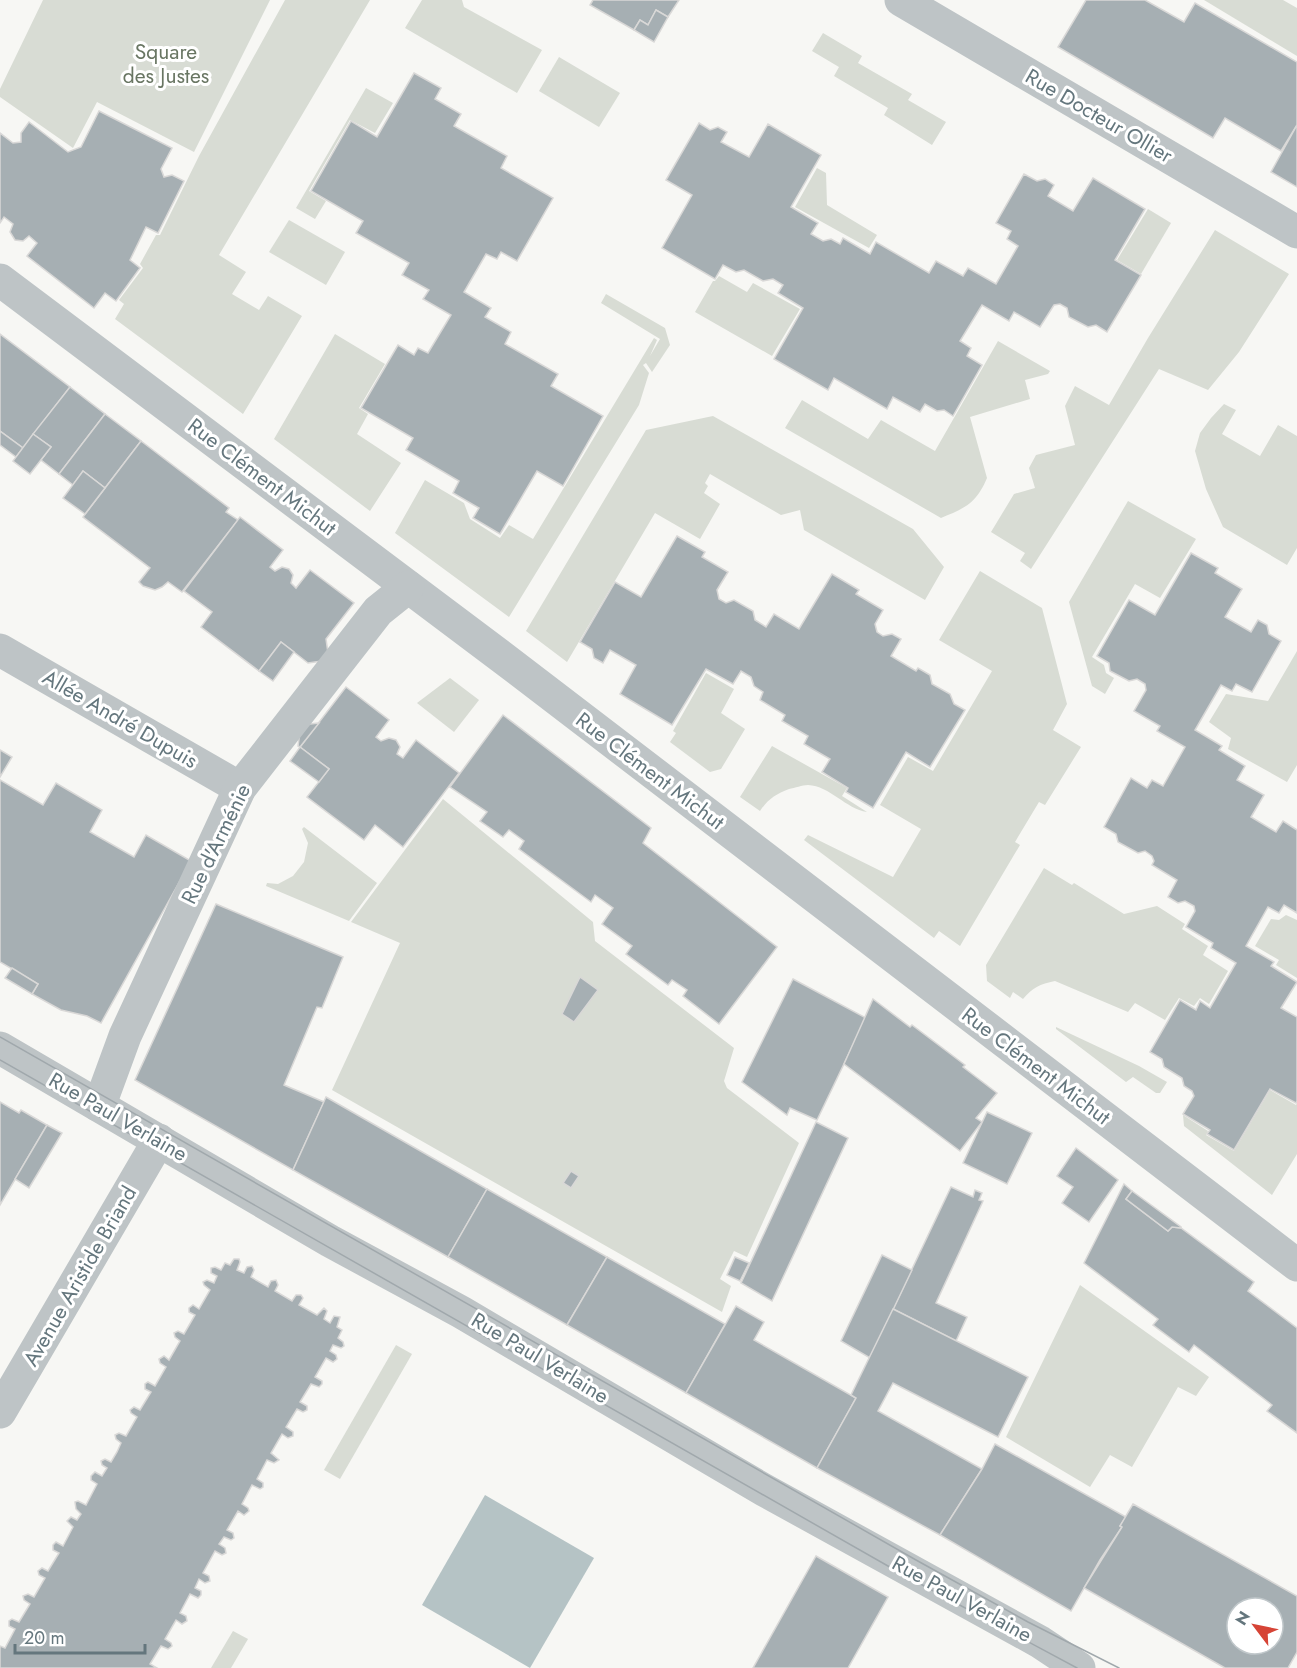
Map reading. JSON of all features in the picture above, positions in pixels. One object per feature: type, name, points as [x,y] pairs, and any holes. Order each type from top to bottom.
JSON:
[{"type":"street","name":"Rue Docteur Ollier","points":[[901,0],[1297,232]]},
{"type":"street","name":"Rue Clément Michut","points":[[0,280],[408,587],[1297,1265]]},
{"type":"street","name":"Rue d'Arménie","points":[[98,1105],[125,1036],[240,788],[378,611],[408,587]]},
{"type":"street","name":"Allée André Dupuis","points":[[0,650],[240,788]]},
{"type":"street","name":"Rue Paul Verlaine","points":[[0,1048],[330,1241],[461,1312],[764,1490],[1040,1642],[1079,1668]]},
{"type":"street","name":"Avenue Aristide Briand","points":[[0,1412],[159,1140]]},
{"type":"green space","name":"Square des Justes","points":[[43,0],[270,0],[194,152],[97,102],[73,148],[0,97],[0,89]]},
{"type":"green space","points":[[285,0],[370,0],[219,255],[246,272],[232,294],[259,310],[268,296],[302,316],[243,414],[115,319],[124,304],[119,300],[143,268],[140,264],[156,235],[160,235],[199,156]]},
{"type":"green space","points":[[422,0],[462,0],[464,7],[542,50],[517,93],[405,28]]},
{"type":"green space","points":[[1204,0],[1283,0],[1297,8],[1297,56]]},
{"type":"green space","points":[[823,33],[862,56],[858,63],[912,94],[908,100],[946,122],[932,145],[884,115],[888,108],[834,76],[839,67],[812,51]]},
{"type":"green space","points":[[559,57],[620,93],[599,127],[539,91]]},
{"type":"green space","points":[[366,88],[393,103],[375,133],[350,120],[309,191],[326,201],[315,219],[296,208]]},
{"type":"green space","points":[[817,168],[826,173],[827,205],[877,235],[869,248],[795,207]]},
{"type":"green space","points":[[1148,209],[1171,223],[1141,274],[1117,260]]},
{"type":"green space","points":[[289,220],[345,252],[326,285],[269,252]]},
{"type":"green space","points":[[1215,230],[1289,274],[1239,352],[1208,390],[1159,369],[1031,569],[1020,561],[1025,553],[991,532],[1014,494],[1035,488],[1029,468],[1036,455],[1075,445],[1065,406],[1075,386],[1109,405]]},
{"type":"green space","points":[[719,276],[747,292],[753,283],[800,309],[772,356],[695,312],[713,281]]},
{"type":"green space","points":[[606,294],[665,328],[670,345],[652,372],[646,363],[643,365],[649,373],[639,405],[509,617],[395,533],[425,480],[464,503],[470,519],[500,538],[509,525],[533,539],[654,338],[657,340],[650,356],[660,339],[601,303]]},
{"type":"green space","points":[[335,334],[385,364],[359,408],[368,414],[357,434],[401,463],[370,511],[274,439]]},
{"type":"green space","points":[[998,341],[1050,371],[1048,374],[1025,380],[1030,399],[970,417],[987,478],[979,494],[969,504],[941,518],[785,428],[802,400],[868,439],[881,420],[935,451]]},
{"type":"green space","points":[[1224,404],[1236,410],[1222,434],[1260,456],[1278,425],[1297,436],[1297,548],[1287,565],[1223,527],[1206,489],[1195,451],[1200,433]]},
{"type":"green space","points":[[713,416],[913,529],[944,567],[925,600],[804,530],[800,510],[781,515],[710,474],[705,483],[708,486],[704,493],[720,504],[700,539],[655,513],[567,662],[526,631],[646,430]]},
{"type":"green space","points":[[1128,501],[1196,539],[1160,598],[1135,584],[1092,657],[1104,665],[1106,673],[1114,678],[1105,694],[1092,686],[1069,602]]},
{"type":"green space","points":[[980,571],[1042,608],[1067,704],[1053,730],[1081,747],[1045,805],[1039,802],[1015,842],[1020,845],[960,946],[939,931],[934,938],[804,840],[808,835],[893,877],[921,829],[880,805],[908,757],[933,771],[992,671],[939,640]]},
{"type":"green space","points":[[1297,651],[1297,765],[1287,782],[1228,749],[1231,738],[1209,722],[1226,694],[1268,701]]},
{"type":"green space","points":[[706,673],[734,689],[721,713],[745,729],[721,769],[710,772],[670,742],[676,733],[673,731]]},
{"type":"green space","points":[[450,678],[479,700],[454,732],[417,703]]},
{"type":"green space","points":[[772,746],[847,788],[842,796],[867,812],[852,807],[824,789],[808,785],[780,793],[769,800],[760,811],[740,797]]},
{"type":"green space","points":[[443,799],[593,922],[595,941],[734,1048],[724,1081],[727,1088],[799,1143],[747,1257],[734,1251],[720,1279],[731,1286],[722,1312],[332,1090],[400,943],[351,922]]},
{"type":"green space","points":[[304,827],[377,883],[349,921],[266,886],[267,883],[278,884],[293,876],[304,862],[308,843],[302,829]]},
{"type":"green space","points":[[1044,868],[1072,885],[1074,883],[1124,914],[1157,906],[1185,924],[1182,929],[1208,946],[1203,955],[1228,971],[1209,1004],[1200,998],[1194,1006],[1179,998],[1165,1020],[1135,1003],[1128,1012],[1055,981],[1037,987],[1023,999],[1013,992],[1010,998],[987,981],[986,965]]},
{"type":"green space","points":[[1286,915],[1297,920],[1297,978],[1276,965],[1279,960],[1255,946],[1271,919],[1279,920]]},
{"type":"green space","points":[[1056,1027],[1139,1066],[1167,1082],[1160,1093],[1156,1093],[1133,1077],[1126,1082]]},
{"type":"green space","points":[[1270,1090],[1296,1105],[1297,1103],[1297,1154],[1272,1195],[1184,1126],[1183,1115],[1208,1131],[1206,1135],[1234,1151]]},
{"type":"green space","points":[[1080,1285],[1209,1377],[1196,1396],[1178,1387],[1132,1467],[1110,1455],[1090,1487],[1006,1437]]},
{"type":"green space","points":[[396,1345],[412,1354],[340,1479],[324,1470]]},
{"type":"green space","points":[[233,1631],[248,1639],[231,1668],[211,1668]]},
{"type":"shaded area","points":[[485,1495],[594,1558],[530,1668],[422,1605]]},
{"type":"building","points":[[593,0],[679,0],[668,17],[656,10],[648,25],[640,20],[634,30],[590,5]]},
{"type":"building","points":[[1086,0],[1145,0],[1184,22],[1195,3],[1297,62],[1297,125],[1281,151],[1225,118],[1213,138],[1058,47]]},
{"type":"building","points":[[656,10],[668,17],[654,42],[634,30],[640,20],[648,25]]},
{"type":"building","points":[[414,73],[441,88],[435,99],[461,114],[454,126],[507,156],[501,168],[553,198],[517,261],[501,252],[497,259],[486,254],[464,292],[491,308],[485,317],[511,332],[505,344],[558,374],[551,386],[603,416],[563,486],[537,471],[500,534],[473,518],[479,508],[453,493],[459,481],[406,450],[413,438],[361,408],[398,345],[414,355],[418,348],[428,353],[451,315],[423,299],[429,290],[402,275],[409,263],[356,233],[363,221],[311,191],[351,121],[377,137]]},
{"type":"building","points":[[99,111],[172,148],[161,169],[164,177],[172,175],[184,181],[158,233],[146,227],[130,260],[140,268],[116,301],[105,293],[94,308],[27,256],[37,243],[29,236],[23,241],[15,240],[10,232],[13,224],[4,217],[0,223],[0,133],[13,143],[21,142],[21,133],[29,122],[68,152],[81,147]]},
{"type":"building","points":[[699,123],[710,130],[718,127],[727,132],[721,142],[749,157],[768,124],[821,155],[791,207],[818,223],[811,234],[823,241],[831,239],[840,244],[843,238],[870,254],[876,242],[929,273],[936,261],[963,276],[968,268],[996,284],[1018,246],[1007,239],[1011,231],[996,223],[1024,174],[1037,181],[1045,179],[1054,185],[1048,196],[1073,211],[1093,178],[1145,209],[1115,260],[1141,275],[1107,332],[1096,325],[1088,327],[1069,317],[1067,308],[1060,304],[1054,305],[1040,327],[1014,312],[1009,321],[982,305],[960,341],[971,348],[967,356],[982,365],[953,416],[944,410],[937,411],[925,404],[920,412],[893,397],[887,409],[834,378],[828,390],[774,359],[803,308],[778,293],[783,285],[773,279],[763,281],[744,270],[736,272],[723,265],[715,279],[662,248],[692,195],[666,180]]},
{"type":"building","points":[[1297,125],[1297,187],[1271,172]]},
{"type":"building","points":[[0,334],[70,387],[23,448],[0,431]]},
{"type":"building","points":[[70,387],[105,414],[59,474],[41,460],[51,447],[33,434]]},
{"type":"building","points":[[105,414],[141,441],[105,488],[83,471],[73,485],[59,474]]},
{"type":"building","points":[[0,431],[23,448],[16,457],[0,445]]},
{"type":"building","points":[[33,434],[51,447],[30,474],[13,461]]},
{"type":"building","points":[[141,441],[229,508],[226,512],[238,520],[182,592],[168,582],[155,590],[143,586],[139,582],[150,568],[83,517]]},
{"type":"building","points":[[83,471],[105,488],[85,514],[63,498]]},
{"type":"building","points":[[240,517],[283,550],[270,567],[275,571],[282,567],[289,569],[293,575],[291,583],[296,588],[310,570],[354,603],[326,639],[329,660],[308,663],[281,642],[259,671],[201,627],[212,612],[184,591]]},
{"type":"building","points":[[677,536],[705,552],[702,557],[728,572],[717,590],[719,599],[726,603],[734,600],[753,611],[755,620],[766,627],[774,614],[799,629],[832,574],[859,590],[856,594],[883,610],[875,624],[877,632],[883,636],[892,634],[901,639],[891,656],[916,671],[918,668],[930,675],[932,684],[950,694],[954,704],[965,710],[930,767],[906,752],[873,808],[846,792],[848,788],[822,772],[830,759],[804,744],[808,736],[782,721],[785,715],[760,700],[763,692],[754,686],[751,677],[741,671],[733,684],[706,669],[672,725],[620,694],[636,665],[610,650],[603,663],[594,658],[592,649],[580,642],[615,582],[641,597]]},
{"type":"building","points":[[1191,553],[1218,568],[1215,573],[1242,589],[1225,617],[1251,632],[1258,620],[1267,625],[1269,634],[1281,641],[1252,692],[1236,684],[1232,691],[1221,685],[1195,730],[1222,746],[1219,750],[1245,766],[1237,780],[1264,795],[1251,817],[1276,832],[1283,821],[1297,830],[1297,913],[1284,905],[1279,913],[1268,907],[1246,946],[1274,962],[1271,966],[1297,982],[1281,1008],[1297,1017],[1297,1101],[1296,1103],[1270,1089],[1234,1150],[1207,1134],[1210,1130],[1183,1114],[1194,1096],[1192,1091],[1184,1086],[1182,1078],[1164,1067],[1162,1059],[1150,1052],[1180,1000],[1196,1010],[1200,1001],[1210,1008],[1236,963],[1211,948],[1213,943],[1186,927],[1195,911],[1194,906],[1185,901],[1178,903],[1168,897],[1177,880],[1152,865],[1154,861],[1152,856],[1145,851],[1138,853],[1118,842],[1116,834],[1104,827],[1131,778],[1147,788],[1152,780],[1163,786],[1185,747],[1157,731],[1160,726],[1134,711],[1146,690],[1145,684],[1137,679],[1129,681],[1110,671],[1109,663],[1097,656],[1129,600],[1155,615]]},
{"type":"building","points":[[281,642],[294,652],[273,681],[259,671]]},
{"type":"building","points":[[346,687],[389,720],[376,737],[381,741],[389,738],[396,740],[400,747],[397,754],[403,758],[416,740],[459,773],[403,847],[375,825],[364,840],[307,797],[329,769],[300,747]]},
{"type":"building","points":[[503,715],[651,828],[643,843],[777,947],[719,1024],[683,996],[687,990],[672,980],[668,985],[626,954],[632,946],[602,924],[613,908],[595,895],[591,902],[519,849],[524,841],[509,830],[503,837],[480,821],[487,812],[450,787]]},
{"type":"building","points":[[319,723],[300,747],[298,746],[301,725]]},
{"type":"building","points":[[300,747],[329,769],[319,782],[290,761]]},
{"type":"building","points":[[0,750],[12,757],[0,777]]},
{"type":"building","points":[[0,780],[43,805],[56,783],[102,810],[90,832],[134,857],[146,835],[191,861],[101,1023],[87,1016],[61,1010],[32,994],[38,984],[0,962]]},
{"type":"building","points":[[216,904],[343,957],[322,1008],[317,1007],[284,1085],[324,1102],[293,1170],[135,1080]]},
{"type":"building","points":[[12,968],[38,984],[32,994],[5,978]]},
{"type":"building","points":[[580,977],[598,990],[574,1022],[562,1014]]},
{"type":"building","points":[[793,979],[866,1018],[817,1120],[790,1108],[787,1115],[742,1082]]},
{"type":"building","points":[[873,999],[965,1065],[963,1067],[997,1093],[976,1118],[982,1122],[960,1151],[844,1064]]},
{"type":"building","points":[[326,1097],[487,1189],[448,1257],[293,1170]]},
{"type":"building","points":[[0,1102],[19,1113],[21,1110],[47,1125],[0,1205]]},
{"type":"building","points":[[987,1112],[1032,1133],[1007,1184],[963,1163]]},
{"type":"building","points":[[816,1122],[848,1138],[772,1301],[741,1283]]},
{"type":"building","points":[[47,1125],[62,1133],[29,1188],[15,1179]]},
{"type":"building","points":[[1076,1148],[1118,1180],[1089,1222],[1062,1203],[1073,1187],[1057,1176]]},
{"type":"building","points":[[571,1171],[579,1176],[571,1188],[563,1183]]},
{"type":"building","points":[[1124,1184],[1132,1191],[1126,1199],[1168,1231],[1172,1227],[1181,1228],[1254,1282],[1248,1291],[1297,1328],[1297,1433],[1267,1411],[1272,1405],[1194,1345],[1189,1352],[1153,1325],[1158,1319],[1084,1263]]},
{"type":"building","points":[[951,1187],[973,1197],[975,1190],[982,1193],[979,1200],[983,1201],[936,1303],[967,1317],[956,1341],[893,1309]]},
{"type":"building","points":[[487,1189],[607,1257],[567,1325],[448,1257]]},
{"type":"building","points":[[1132,1191],[1181,1228],[1172,1227],[1168,1231],[1126,1199]]},
{"type":"building","points":[[882,1255],[912,1270],[870,1358],[841,1341]]},
{"type":"building","points":[[607,1257],[725,1324],[686,1393],[567,1325]]},
{"type":"building","points":[[735,1257],[749,1263],[740,1281],[727,1275]]},
{"type":"building","points":[[234,1259],[239,1259],[240,1262],[237,1270],[244,1273],[247,1267],[252,1266],[254,1270],[251,1277],[268,1287],[271,1281],[276,1280],[278,1285],[275,1291],[292,1301],[296,1295],[301,1295],[303,1298],[299,1305],[317,1315],[324,1308],[327,1311],[324,1319],[330,1323],[334,1316],[340,1317],[337,1327],[342,1330],[338,1338],[344,1346],[341,1348],[333,1345],[330,1351],[336,1355],[337,1359],[333,1362],[326,1358],[315,1377],[322,1381],[322,1384],[319,1387],[311,1384],[300,1402],[307,1406],[307,1410],[303,1412],[297,1409],[286,1427],[293,1432],[293,1436],[288,1438],[282,1434],[271,1453],[279,1460],[274,1463],[267,1460],[257,1479],[263,1483],[263,1487],[260,1489],[252,1485],[242,1504],[249,1511],[244,1515],[238,1511],[227,1530],[233,1533],[234,1538],[231,1540],[224,1537],[219,1544],[225,1548],[226,1553],[222,1555],[215,1551],[203,1573],[209,1576],[210,1581],[205,1583],[199,1579],[195,1588],[201,1591],[201,1595],[198,1598],[190,1594],[180,1613],[186,1616],[187,1621],[182,1624],[176,1620],[165,1639],[172,1646],[168,1649],[161,1646],[150,1664],[157,1668],[0,1668],[0,1646],[5,1648],[15,1629],[9,1626],[9,1621],[12,1619],[19,1622],[30,1604],[24,1600],[23,1596],[28,1594],[34,1597],[45,1578],[39,1575],[38,1571],[42,1568],[48,1571],[59,1553],[53,1550],[53,1545],[56,1542],[63,1546],[73,1527],[67,1521],[71,1517],[77,1520],[81,1514],[76,1509],[75,1502],[86,1505],[97,1484],[91,1480],[91,1476],[95,1472],[102,1476],[107,1468],[102,1465],[101,1461],[105,1459],[111,1462],[117,1452],[121,1443],[115,1435],[119,1433],[126,1436],[137,1417],[130,1410],[134,1407],[140,1410],[151,1392],[145,1389],[145,1384],[148,1382],[155,1386],[166,1367],[160,1363],[159,1359],[164,1356],[169,1360],[180,1341],[174,1333],[178,1331],[184,1334],[195,1315],[189,1312],[189,1308],[193,1305],[199,1309],[210,1290],[203,1282],[207,1280],[214,1283],[217,1276],[211,1273],[211,1268],[221,1270],[225,1263],[230,1265]]},
{"type":"building","points":[[736,1306],[764,1322],[754,1340],[856,1398],[817,1468],[686,1393]]},
{"type":"building","points":[[893,1309],[1028,1377],[998,1437],[893,1383],[878,1411],[982,1469],[940,1535],[817,1468],[856,1398],[851,1395]]},
{"type":"building","points":[[995,1444],[1126,1517],[1071,1611],[940,1535],[982,1469]]},
{"type":"building","points":[[1133,1504],[1297,1596],[1297,1652],[1288,1668],[1225,1668],[1084,1588],[1122,1527],[1120,1526]]},
{"type":"building","points":[[816,1556],[888,1597],[848,1668],[753,1668]]},
{"type":"tram line","points":[[0,1037],[916,1560],[1028,1622],[1119,1668]]},
{"type":"tram line","points":[[0,1060],[902,1574],[1077,1668]]}]
